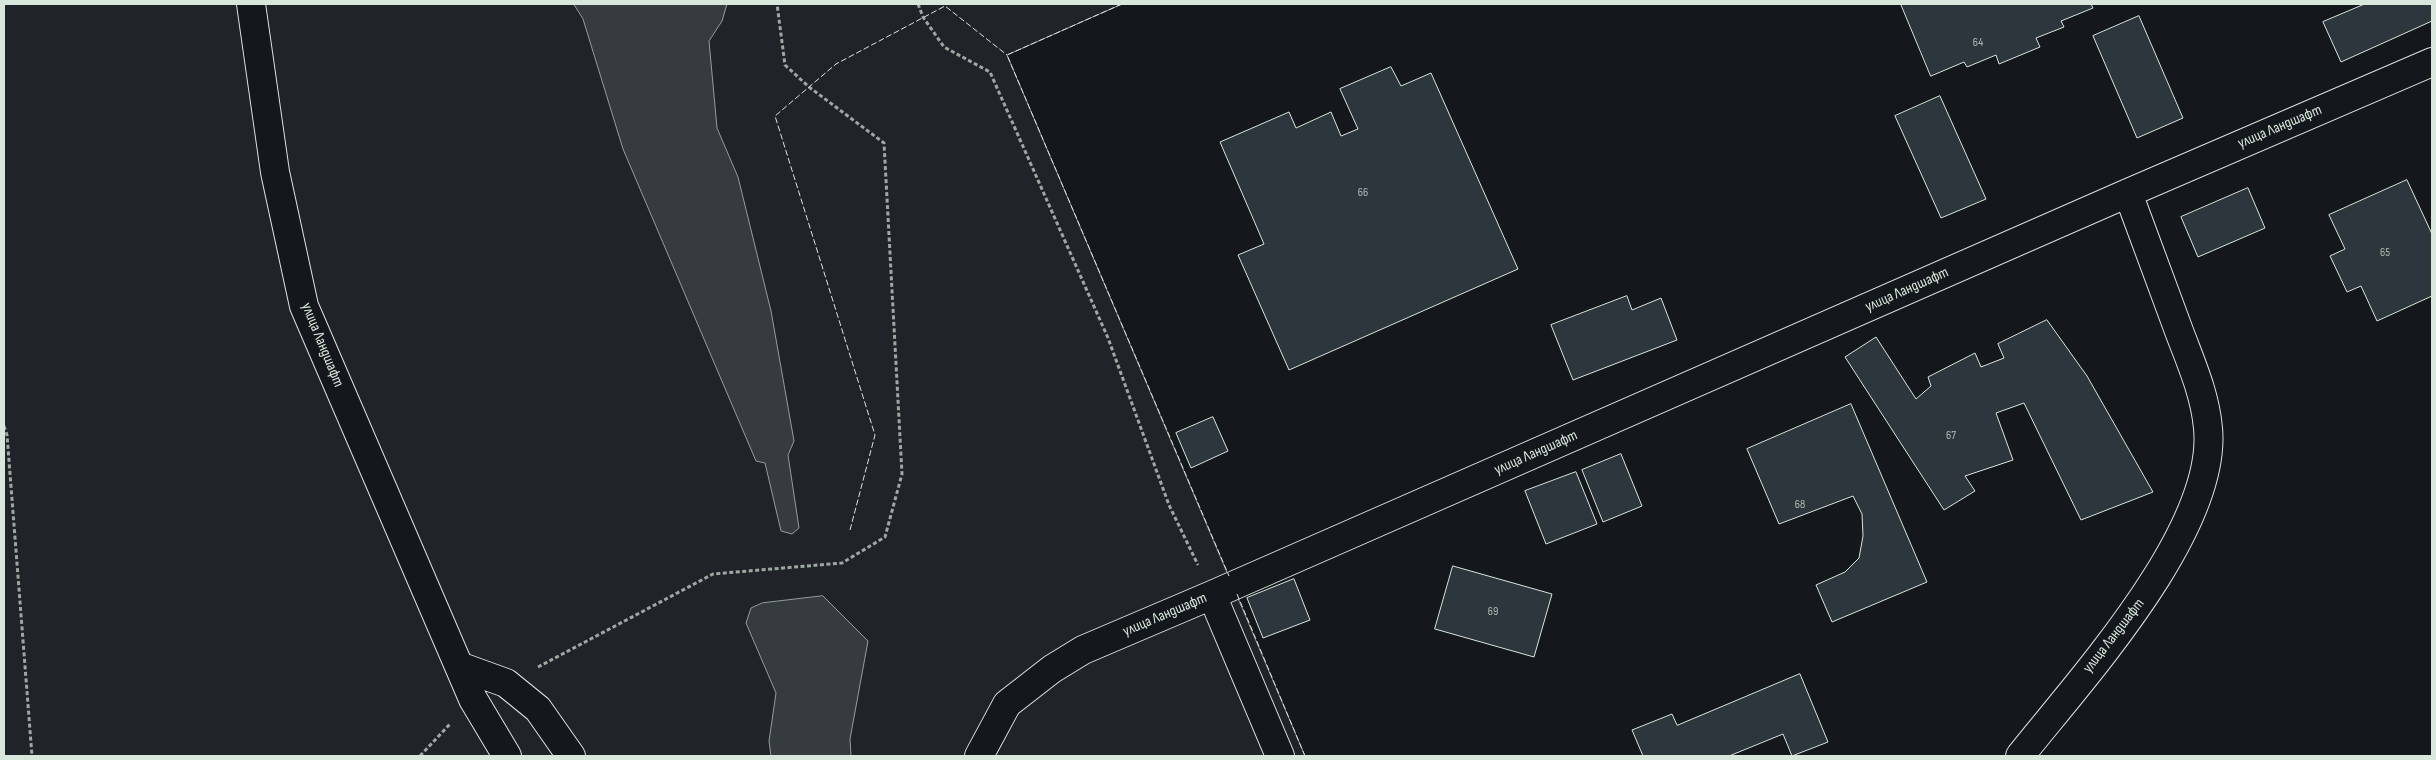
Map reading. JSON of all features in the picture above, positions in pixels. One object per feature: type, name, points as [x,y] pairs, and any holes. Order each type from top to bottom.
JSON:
[{"type":"street","name":"улица Ландшафт","points":[[251,4],[275,172],[304,306],[473,699],[507,756]]},
{"type":"street","name":"улица Ландшафт","points":[[978,756],[1007,704],[1052,669],[1083,650],[2432,62]]},
{"type":"street","name":"улица Ландшафт","points":[[2020,756],[2141,604],[2189,520],[2207,465],[2208,429],[2202,392],[2128,193]]},
{"type":"street","points":[[1212,595],[1280,756]]},
{"type":"street","points":[[459,666],[506,683],[538,709],[571,756]]},
{"type":"path","points":[[506,683],[713,574],[842,562],[885,537],[902,474],[884,143],[809,87],[785,65],[778,4]]},
{"type":"path","points":[[918,4],[923,17],[944,48],[990,72],[1108,338],[1169,505],[1212,595]]},
{"type":"path","points":[[4,426],[7,435],[32,756]]},
{"type":"path","points":[[420,756],[473,699]]},
{"type":"shaded area","points":[[4,4],[1122,4],[1007,55],[1305,756],[4,756]]},
{"type":"shaded area","points":[[574,4],[727,4],[722,21],[709,41],[717,128],[738,177],[771,311],[794,441],[788,455],[799,528],[792,534],[781,531],[765,463],[756,461],[623,149],[583,19]]},
{"type":"shaded area","points":[[823,596],[868,641],[850,739],[851,756],[771,756],[769,741],[776,693],[746,623],[751,608],[762,603]]},
{"type":"building","points":[[1901,4],[2091,4],[2093,8],[2061,21],[2064,27],[2036,38],[2040,47],[1999,64],[1996,55],[1967,67],[1964,62],[1931,76]]},
{"type":"building","points":[[2365,4],[2432,4],[2432,21],[2341,62],[2323,22]]},
{"type":"building","points":[[2139,16],[2183,118],[2137,138],[2093,36]]},
{"type":"building","points":[[1391,67],[1401,86],[1431,73],[1518,269],[1289,370],[1238,255],[1264,244],[1220,142],[1289,112],[1296,128],[1331,112],[1341,136],[1358,129],[1340,89]]},
{"type":"building","points":[[1940,96],[1986,199],[1941,218],[1895,116]]},
{"type":"building","points":[[2407,180],[2432,234],[2432,296],[2377,321],[2361,286],[2347,292],[2330,256],[2345,249],[2329,215]]},
{"type":"building","points":[[2248,188],[2265,228],[2198,257],[2181,217]]},
{"type":"building","points":[[1627,296],[1632,310],[1661,298],[1677,340],[1573,380],[1551,325]]},
{"type":"building","points":[[2047,320],[2087,376],[2153,492],[2081,520],[2024,403],[1996,413],[2013,460],[1965,476],[1975,491],[1944,510],[1845,357],[1876,337],[1916,399],[1931,386],[1928,377],[1975,353],[1981,367],[2004,358],[1998,344]]},
{"type":"building","points":[[1851,404],[1927,582],[1832,622],[1816,585],[1845,572],[1859,558],[1863,536],[1862,514],[1853,496],[1779,524],[1747,449]]},
{"type":"building","points":[[1213,417],[1228,451],[1191,468],[1176,433]]},
{"type":"building","points":[[1621,454],[1642,506],[1603,522],[1582,470]]},
{"type":"building","points":[[1576,472],[1597,524],[1546,544],[1525,491]]},
{"type":"building","points":[[1453,566],[1552,594],[1534,657],[1435,629]]},
{"type":"building","points":[[1294,579],[1310,620],[1263,638],[1247,598]]},
{"type":"building","points":[[1800,674],[1828,742],[1792,756],[1783,734],[1729,756],[1643,756],[1632,730],[1672,714],[1677,725]]},
{"type":"fence","points":[[1122,4],[1007,55],[1229,576]]},
{"type":"fence","points":[[850,530],[875,435],[775,116],[836,64],[945,6],[1007,55]]},
{"type":"fence","points":[[1237,594],[1305,756]]}]
